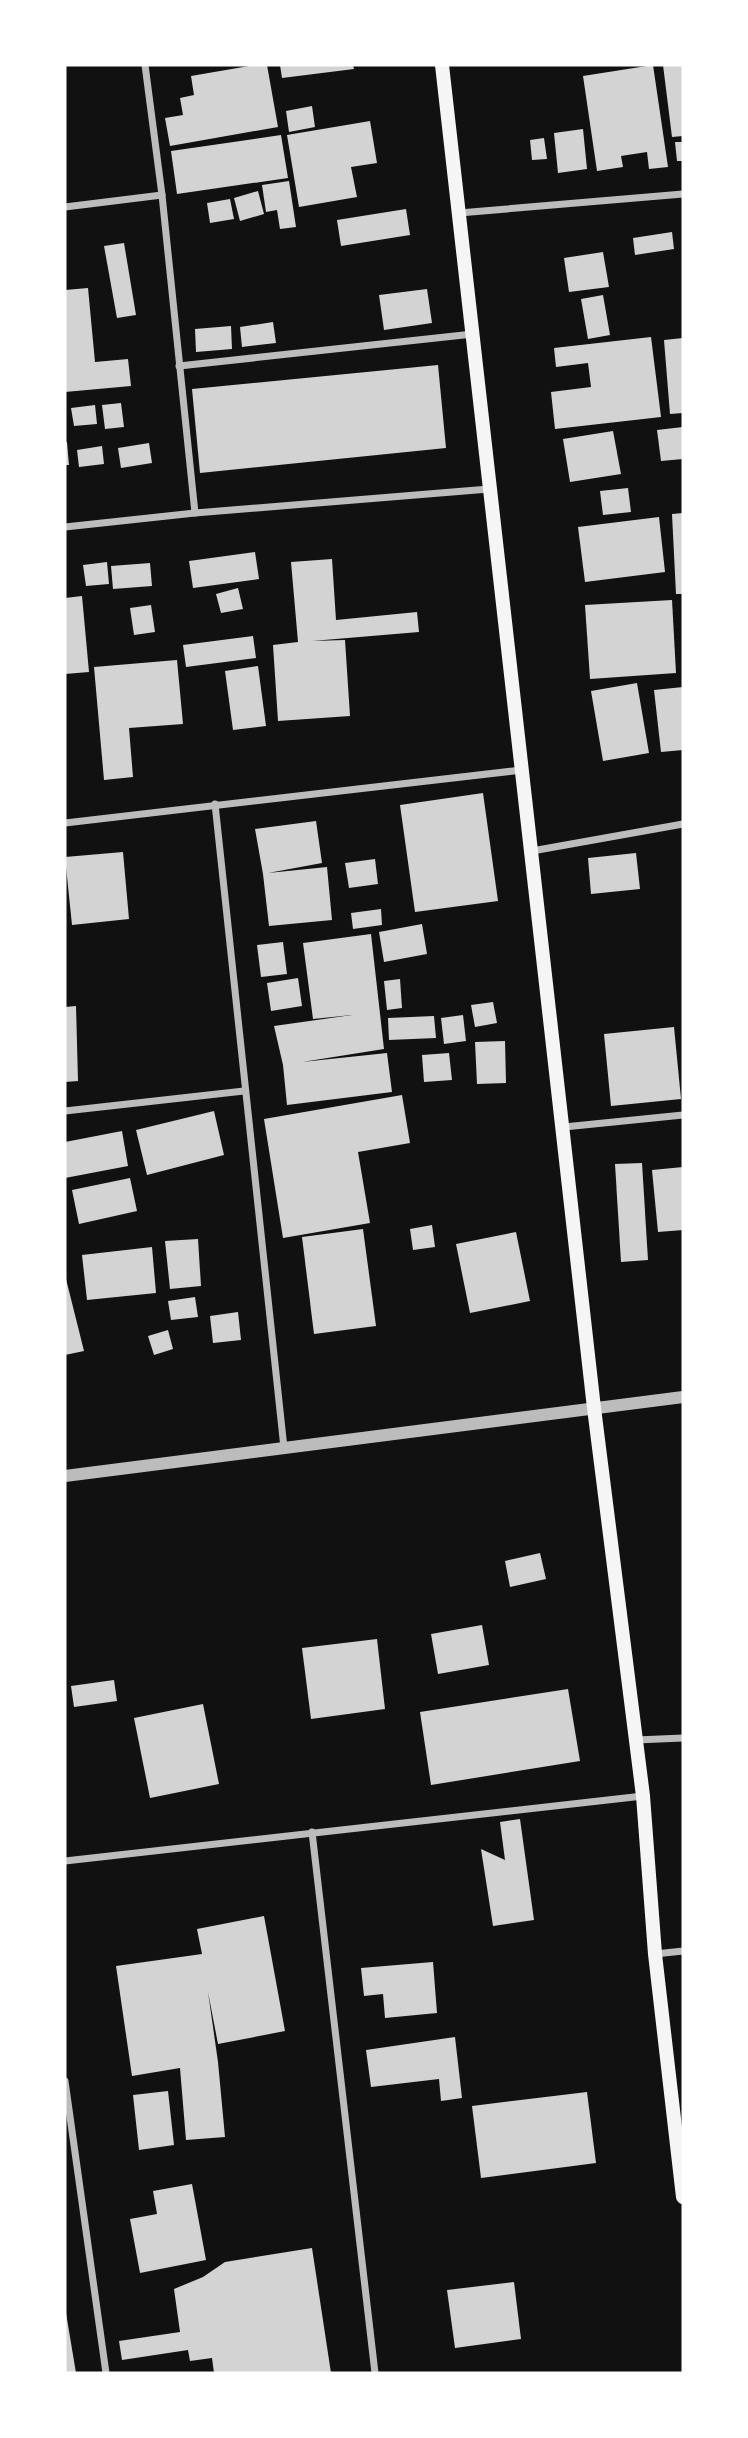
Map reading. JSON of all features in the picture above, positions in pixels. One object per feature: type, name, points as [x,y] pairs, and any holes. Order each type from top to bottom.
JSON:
[{"type":"main road","points":[[442,65],[594,1408],[643,1796],[655,1954],[679,2138],[683,2197]]},
{"type":"street","points":[[145,65],[162,195],[195,513]]},
{"type":"street","points":[[459,213],[683,194]]},
{"type":"street","points":[[65,207],[162,195]]},
{"type":"street","points":[[179,366],[472,334]]},
{"type":"street","points":[[65,527],[195,513],[490,489]]},
{"type":"street","points":[[65,823],[523,770]]},
{"type":"street","points":[[215,804],[284,1448]]},
{"type":"street","points":[[532,851],[683,824]]},
{"type":"street","points":[[65,1111],[244,1091]]},
{"type":"street","points":[[564,1127],[683,1115]]},
{"type":"street","points":[[65,1476],[683,1397]]},
{"type":"street","points":[[636,1740],[683,1738]]},
{"type":"street","points":[[65,1861],[643,1796]]},
{"type":"street","points":[[312,1832],[375,2373]]},
{"type":"street","points":[[655,1954],[683,1951]]},
{"type":"street","points":[[65,2081],[106,2373]]},
{"type":"building","points":[[267,65],[278,127],[170,146],[165,118],[183,115],[180,98],[194,95],[191,76]]},
{"type":"building","points":[[280,65],[353,65],[354,69],[282,78]]},
{"type":"building","points":[[653,65],[668,167],[649,169],[647,152],[621,156],[623,167],[597,171],[583,76]]},
{"type":"building","points":[[663,65],[683,65],[683,136],[672,137]]},
{"type":"building","points":[[312,106],[315,127],[289,132],[286,111]]},
{"type":"building","points":[[370,121],[377,163],[351,167],[357,197],[299,207],[287,135]]},
{"type":"building","points":[[583,129],[587,169],[558,173],[554,133]]},
{"type":"building","points":[[281,135],[288,178],[177,194],[171,151]]},
{"type":"building","points":[[544,138],[547,159],[532,160],[530,140]]},
{"type":"building","points":[[675,142],[683,142],[683,161],[677,161]]},
{"type":"building","points":[[289,181],[296,227],[280,229],[277,210],[266,212],[262,185]]},
{"type":"building","points":[[258,191],[264,214],[240,221],[234,198]]},
{"type":"building","points":[[230,199],[234,219],[210,223],[207,203]]},
{"type":"building","points":[[406,209],[410,235],[341,246],[337,220]]},
{"type":"building","points":[[672,232],[674,249],[635,255],[633,238]]},
{"type":"building","points":[[124,243],[136,315],[117,318],[104,246]]},
{"type":"building","points":[[603,252],[609,287],[569,292],[564,258]]},
{"type":"building","points":[[88,288],[95,362],[128,359],[131,386],[65,392],[65,290]]},
{"type":"building","points":[[427,289],[432,323],[384,330],[379,295]]},
{"type":"building","points":[[603,295],[610,335],[588,339],[581,299]]},
{"type":"building","points":[[273,322],[276,343],[242,347],[240,327]]},
{"type":"building","points":[[231,326],[232,349],[196,352],[195,329]]},
{"type":"building","points":[[651,337],[661,417],[555,429],[551,392],[591,387],[588,363],[556,367],[554,348]]},
{"type":"building","points":[[683,338],[683,413],[670,414],[664,340]]},
{"type":"building","points":[[438,365],[446,448],[200,473],[192,389]]},
{"type":"building","points":[[121,403],[124,427],[105,429],[102,405]]},
{"type":"building","points":[[95,405],[97,424],[74,426],[71,408]]},
{"type":"building","points":[[683,427],[683,459],[661,461],[657,430]]},
{"type":"building","points":[[613,431],[621,474],[570,482],[563,439]]},
{"type":"building","points":[[67,442],[69,465],[65,465]]},
{"type":"building","points":[[149,443],[152,463],[121,468],[118,448]]},
{"type":"building","points":[[102,446],[104,464],[79,467],[77,450]]},
{"type":"building","points":[[628,488],[631,512],[603,515],[600,491]]},
{"type":"building","points":[[683,513],[683,594],[676,594],[672,514]]},
{"type":"building","points":[[659,517],[665,572],[585,582],[578,527]]},
{"type":"building","points":[[255,552],[259,579],[193,588],[189,561]]},
{"type":"building","points":[[332,559],[336,620],[417,612],[419,632],[312,641],[345,640],[350,716],[278,721],[273,645],[298,642],[291,562]]},
{"type":"building","points":[[107,562],[109,584],[86,586],[83,565]]},
{"type":"building","points":[[150,563],[152,586],[113,589],[111,566]]},
{"type":"building","points":[[238,588],[243,609],[221,613],[216,594]]},
{"type":"building","points":[[82,596],[89,672],[65,674],[65,598]]},
{"type":"building","points":[[672,600],[676,673],[590,679],[585,605]]},
{"type":"building","points":[[151,605],[155,632],[134,635],[130,608]]},
{"type":"building","points":[[253,636],[256,658],[186,667],[183,645]]},
{"type":"building","points":[[177,660],[183,724],[129,728],[133,777],[104,780],[94,667]]},
{"type":"building","points":[[258,666],[266,726],[233,730],[225,671]]},
{"type":"building","points":[[637,683],[649,753],[603,761],[591,691]]},
{"type":"building","points":[[683,687],[683,750],[661,752],[654,690]]},
{"type":"building","points":[[483,793],[498,901],[415,912],[400,805]]},
{"type":"building","points":[[316,821],[322,863],[268,873],[327,867],[332,920],[269,926],[255,829]]},
{"type":"building","points":[[123,852],[129,919],[72,925],[65,857]]},
{"type":"building","points":[[636,853],[640,889],[591,894],[588,858]]},
{"type":"building","points":[[375,859],[378,884],[349,888],[345,863]]},
{"type":"building","points":[[381,909],[382,925],[353,929],[351,913]]},
{"type":"building","points":[[422,924],[427,954],[384,962],[379,932]]},
{"type":"building","points":[[371,934],[384,1049],[302,1062],[387,1053],[392,1092],[287,1105],[283,1065],[274,1026],[352,1015],[313,1019],[303,943]]},
{"type":"building","points":[[283,942],[287,974],[261,977],[257,945]]},
{"type":"building","points":[[298,978],[302,1006],[271,1011],[267,983]]},
{"type":"building","points":[[400,979],[402,1008],[387,1010],[384,981]]},
{"type":"building","points":[[493,1002],[497,1023],[475,1027],[471,1005]]},
{"type":"building","points":[[76,1006],[78,1081],[65,1082],[65,1007]]},
{"type":"building","points":[[463,1015],[466,1041],[444,1044],[441,1018]]},
{"type":"building","points":[[434,1016],[436,1038],[389,1040],[388,1018]]},
{"type":"building","points":[[674,1027],[681,1099],[611,1106],[604,1034]]},
{"type":"building","points":[[505,1041],[506,1083],[477,1084],[475,1042]]},
{"type":"building","points":[[449,1053],[452,1080],[424,1082],[422,1055]]},
{"type":"building","points":[[402,1095],[410,1143],[358,1152],[370,1223],[283,1238],[264,1119]]},
{"type":"building","points":[[214,1111],[224,1155],[147,1175],[136,1130]]},
{"type":"building","points":[[122,1131],[128,1166],[65,1178],[65,1142]]},
{"type":"building","points":[[642,1163],[648,1260],[621,1262],[615,1164]]},
{"type":"building","points":[[683,1167],[683,1230],[658,1232],[652,1170]]},
{"type":"building","points":[[130,1178],[137,1211],[79,1224],[72,1190]]},
{"type":"building","points":[[432,1225],[435,1247],[413,1250],[410,1229]]},
{"type":"building","points":[[363,1229],[376,1326],[314,1334],[302,1237]]},
{"type":"building","points":[[516,1232],[530,1301],[470,1313],[456,1244]]},
{"type":"building","points":[[198,1239],[201,1286],[170,1289],[165,1241]]},
{"type":"building","points":[[152,1247],[156,1293],[87,1300],[82,1255]]},
{"type":"building","points":[[65,1275],[84,1351],[65,1355]]},
{"type":"building","points":[[195,1297],[198,1317],[171,1320],[168,1301]]},
{"type":"building","points":[[238,1312],[241,1340],[213,1343],[210,1316]]},
{"type":"building","points":[[168,1330],[173,1349],[154,1355],[148,1336]]},
{"type":"building","points":[[540,1553],[546,1579],[510,1587],[505,1561]]},
{"type":"building","points":[[482,1625],[489,1665],[438,1674],[431,1634]]},
{"type":"building","points":[[377,1639],[385,1709],[311,1719],[302,1648]]},
{"type":"building","points":[[114,1680],[117,1701],[74,1707],[71,1686]]},
{"type":"building","points":[[568,1689],[580,1761],[431,1785],[420,1712]]},
{"type":"building","points":[[203,1704],[219,1784],[150,1798],[134,1718]]},
{"type":"building","points":[[520,1819],[534,1920],[493,1926],[481,1849],[505,1860],[500,1822]]},
{"type":"building","points":[[264,1916],[285,2031],[218,2044],[208,1992],[225,2137],[186,2140],[180,2068],[132,2076],[116,1966],[202,1954],[197,1929]]},
{"type":"building","points":[[433,1962],[437,2013],[385,2018],[383,1994],[364,1996],[361,1968]]},
{"type":"building","points":[[455,2037],[462,2098],[441,2101],[439,2079],[371,2087],[366,2050]]},
{"type":"building","points":[[168,2091],[174,2145],[139,2150],[133,2095]]},
{"type":"building","points":[[587,2092],[596,2163],[481,2178],[472,2106]]},
{"type":"building","points":[[192,2184],[206,2260],[140,2273],[130,2219],[157,2214],[153,2191]]},
{"type":"building","points":[[312,2248],[331,2373],[214,2373],[212,2358],[190,2361],[188,2350],[122,2360],[119,2341],[180,2332],[174,2289],[203,2277],[225,2262]]},
{"type":"building","points":[[514,2282],[521,2339],[455,2348],[447,2290]]},
{"type":"building","points":[[66,2313],[76,2373],[65,2373]]}]
